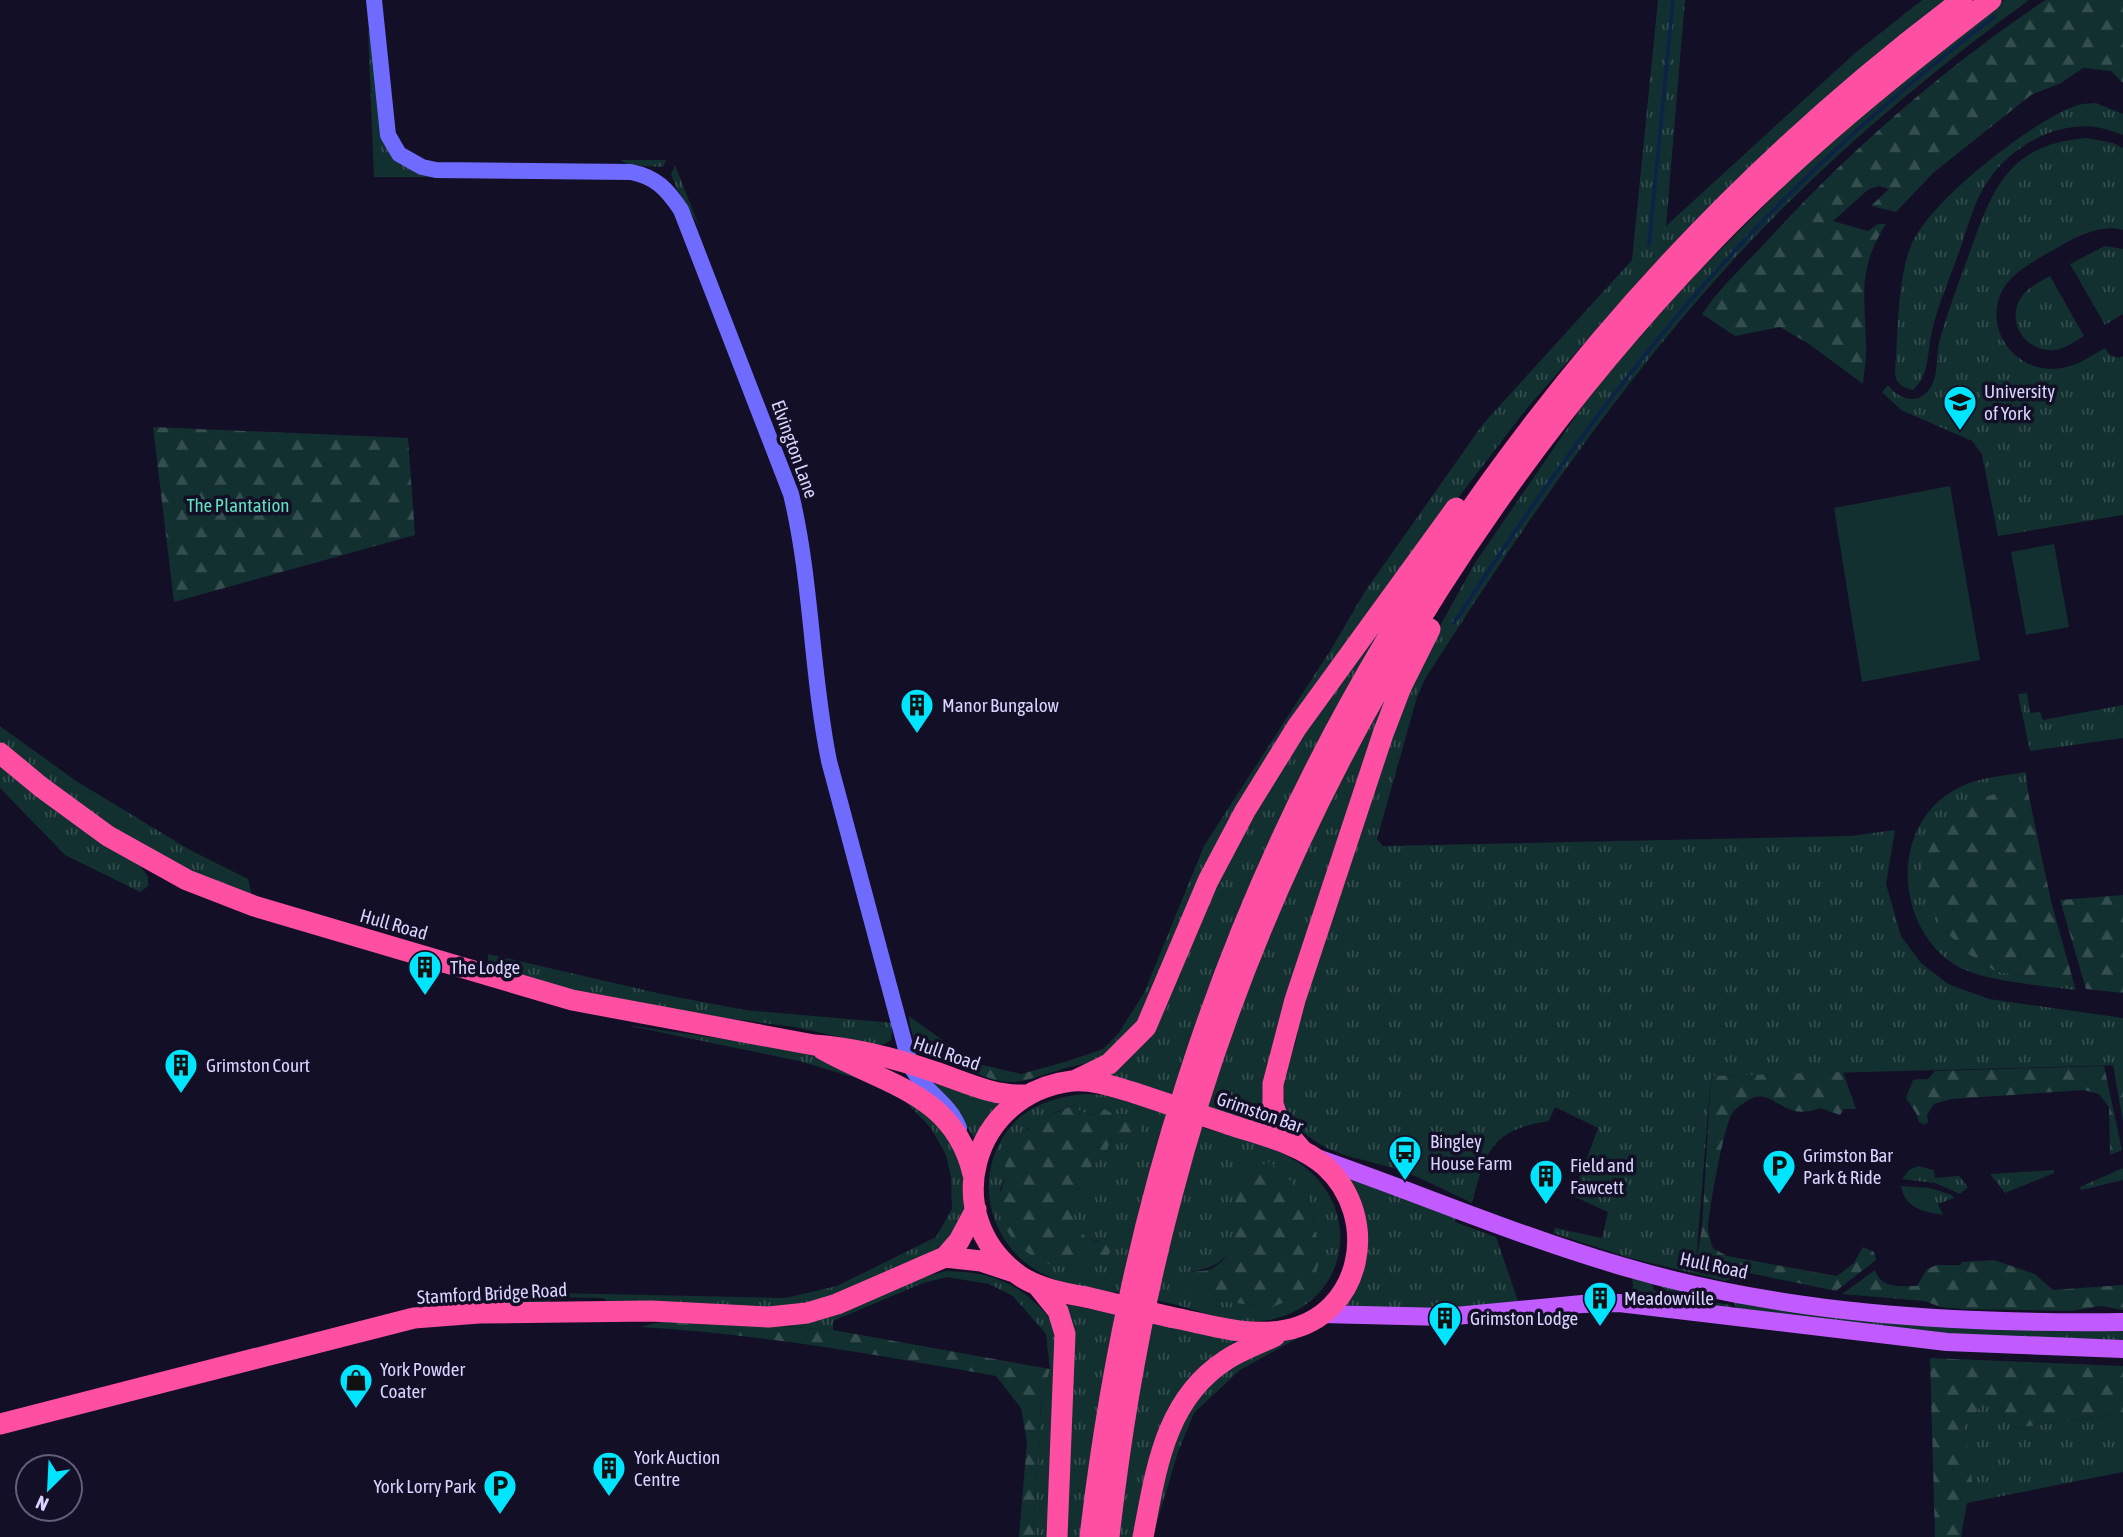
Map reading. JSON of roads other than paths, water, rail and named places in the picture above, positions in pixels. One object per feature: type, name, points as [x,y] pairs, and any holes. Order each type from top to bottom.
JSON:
[{"type":"highway","points":[[1090,1537],[1111,1388],[1139,1250],[1187,1081],[1219,989],[1282,840],[1325,749],[1407,607],[1490,480],[1599,342],[1660,272],[1807,126],[1906,42],[1962,0]]},
{"type":"highway","points":[[1109,1537],[1126,1403],[1156,1256],[1203,1088],[1278,892],[1340,762],[1384,679],[1460,557],[1517,474],[1618,345],[1717,237],[1822,136],[1918,56],[1991,0]]},
{"type":"highway","points":[[1074,1081],[1109,1064],[1146,1027],[1208,881],[1244,811],[1297,727],[1481,475],[1519,440]]},
{"type":"highway","points":[[1308,1154],[1283,1128],[1273,1104],[1273,1084],[1278,1064],[1295,1000],[1383,734],[1419,647],[1445,601],[1460,557]]},
{"type":"highway","name":"Hull Road","points":[[0,753],[41,788],[108,836],[187,880],[254,906],[572,1000],[814,1045],[845,1047],[911,1064],[994,1093],[1024,1095]]},
{"type":"highway","name":"Hull Road","points":[[814,1045],[928,1102],[949,1121],[964,1144],[975,1179]]},
{"type":"highway","name":"Grimston Bar","points":[[1074,1081],[1099,1083],[1135,1093],[1228,1124],[1308,1154],[1335,1176],[1352,1202],[1360,1236],[1355,1265],[1338,1298],[1321,1314],[1289,1330],[1250,1333],[1051,1290],[1027,1279],[999,1257],[985,1238],[976,1209],[975,1179],[981,1148],[1003,1113],[1024,1095],[1044,1087],[1074,1081]]},
{"type":"highway","points":[[945,1257],[959,1241],[976,1209]]},
{"type":"highway","name":"Stamford Bridge Road","points":[[0,1423],[415,1318],[479,1313],[651,1311],[769,1317],[797,1314],[837,1304],[945,1257],[981,1261],[1027,1279]]},
{"type":"highway","points":[[1027,1279],[1058,1311],[1065,1334],[1057,1537]]},
{"type":"highway","points":[[1143,1537],[1161,1450],[1175,1415],[1185,1399],[1197,1384],[1226,1359],[1289,1330]]},
{"type":"main road","name":"Elvington Lane","points":[[374,0],[384,121],[392,144],[410,162],[422,167],[456,171],[643,174],[662,184],[681,210],[791,494],[799,535],[821,717],[829,761],[911,1064],[918,1078],[951,1111],[964,1144]]},
{"type":"main road","name":"Hull Road","points":[[1308,1154],[1558,1246],[1621,1266],[1726,1293],[1848,1311],[1941,1319],[2043,1323],[2123,1322]]},
{"type":"main road","points":[[1321,1314],[1445,1317],[1619,1303],[1947,1342],[2123,1349]]},
{"type":"waterway","points":[[1649,245],[1673,0]]},
{"type":"waterway","points":[[1454,623],[1554,475],[1626,379],[1702,287],[1771,212],[1832,153],[1928,69],[1995,16]]},
{"type":"place","name":"University of York","points":[[1960,432]]},
{"type":"place","name":"Manor Bungalow","points":[[917,735]]},
{"type":"place","name":"The Lodge","points":[[425,997]]},
{"type":"place","name":"Grimston Court","points":[[181,1095]]},
{"type":"place","name":"Bingley House Farm","points":[[1405,1182]]},
{"type":"place","name":"Grimston Bar Park & Ride","points":[[1779,1196]]},
{"type":"place","name":"Field and Fawcett","points":[[1546,1206]]},
{"type":"place","name":"Meadowville","points":[[1600,1328]]},
{"type":"place","name":"Grimston Lodge","points":[[1445,1348]]},
{"type":"place","name":"York Powder Coater","points":[[356,1410]]},
{"type":"place","name":"York Auction Centre","points":[[609,1498]]},
{"type":"place","name":"York Lorry Park","points":[[500,1516]]},
{"type":"park label","name":"The Plantation","points":[[238,505]]}]
